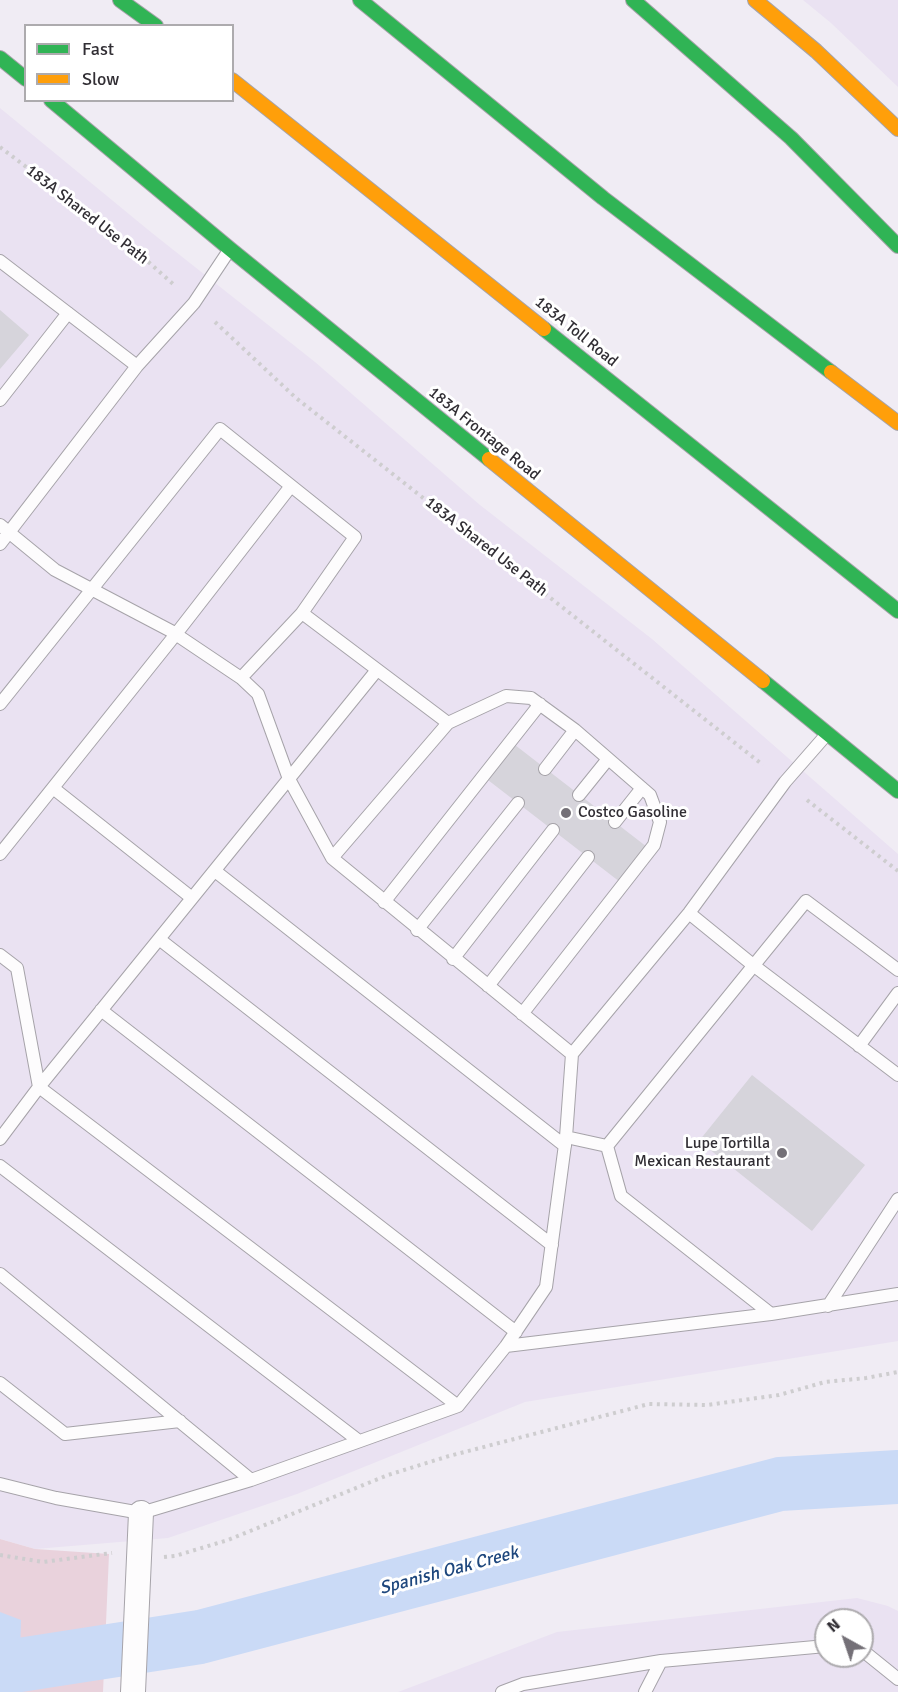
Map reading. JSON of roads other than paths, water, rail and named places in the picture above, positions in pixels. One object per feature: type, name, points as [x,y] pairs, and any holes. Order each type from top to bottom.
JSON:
[{"type":"main road","points":[[120,0],[153,24]]},
{"type":"main road","points":[[142,0],[169,24]]},
{"type":"main road","points":[[360,0],[603,198],[898,423]]},
{"type":"main road","points":[[633,0],[791,138],[898,246]]},
{"type":"main road","points":[[755,0],[816,51],[898,129]]},
{"type":"main road","points":[[0,58],[24,77]]},
{"type":"main road","name":"183A Toll Road","points":[[234,82],[898,611]]},
{"type":"main road","name":"183A Frontage Road","points":[[53,102],[230,249],[898,791]]},
{"type":"street","points":[[133,1692],[141,1513]]},
{"type":"lane","points":[[0,544],[5,529],[137,366],[194,303],[230,249]]},
{"type":"lane","points":[[0,261],[137,366]]},
{"type":"lane","points":[[0,399],[68,313]]},
{"type":"lane","points":[[0,704],[220,429],[355,537],[302,613],[241,678]]},
{"type":"lane","points":[[0,854],[291,486]]},
{"type":"lane","points":[[5,529],[55,570],[176,634],[241,678],[258,694],[289,779],[332,858],[417,930],[572,1054]]},
{"type":"lane","points":[[302,613],[448,723]]},
{"type":"lane","points":[[0,1139],[39,1087],[377,670]]},
{"type":"lane","points":[[332,858],[448,723],[506,696],[531,698],[575,730],[650,795],[660,822],[654,845],[522,1014]]},
{"type":"lane","points":[[384,902],[540,704]]},
{"type":"lane","points":[[545,769],[575,730]]},
{"type":"lane","points":[[0,1484],[56,1498],[141,1513],[251,1480],[458,1406],[506,1346],[546,1287],[565,1142],[572,1054],[689,913],[785,783],[828,734]]},
{"type":"lane","points":[[579,795],[608,759]]},
{"type":"lane","points":[[615,822],[642,788]]},
{"type":"lane","points":[[52,789],[192,898]]},
{"type":"lane","points":[[417,930],[518,803]]},
{"type":"lane","points":[[453,959],[553,830]]},
{"type":"lane","points":[[488,986],[588,857]]},
{"type":"lane","points":[[215,871],[565,1142],[607,1146]]},
{"type":"lane","points":[[607,1146],[806,901],[898,970]]},
{"type":"lane","points":[[689,913],[753,965],[898,1075]]},
{"type":"lane","points":[[159,939],[552,1245]]},
{"type":"lane","points":[[0,955],[16,968],[39,1087],[458,1406]]},
{"type":"lane","points":[[859,1046],[898,993]]},
{"type":"lane","points":[[101,1011],[516,1332]]},
{"type":"lane","points":[[607,1146],[621,1196],[771,1314]]},
{"type":"lane","points":[[0,1166],[358,1441]]},
{"type":"lane","points":[[828,1306],[898,1199]]},
{"type":"lane","points":[[0,1274],[251,1480]]},
{"type":"lane","points":[[506,1346],[771,1314],[898,1294]]},
{"type":"lane","points":[[0,1383],[65,1434],[180,1421]]},
{"type":"lane","points":[[502,1692],[523,1684],[661,1661],[814,1647]]},
{"type":"lane","points":[[874,1660],[898,1679]]},
{"type":"lane","points":[[645,1692],[661,1661]]},
{"type":"water","points":[[0,1612],[21,1620],[19,1692],[0,1692]]},
{"type":"waterway","name":"Spanish Oak Creek","points":[[0,1667],[200,1637],[780,1484],[898,1477]]},
{"type":"place","name":"Costco Gasoline","points":[[566,813]]},
{"type":"place","name":"Lupe Tortilla Mexican Restaurant","points":[[782,1153]]}]
